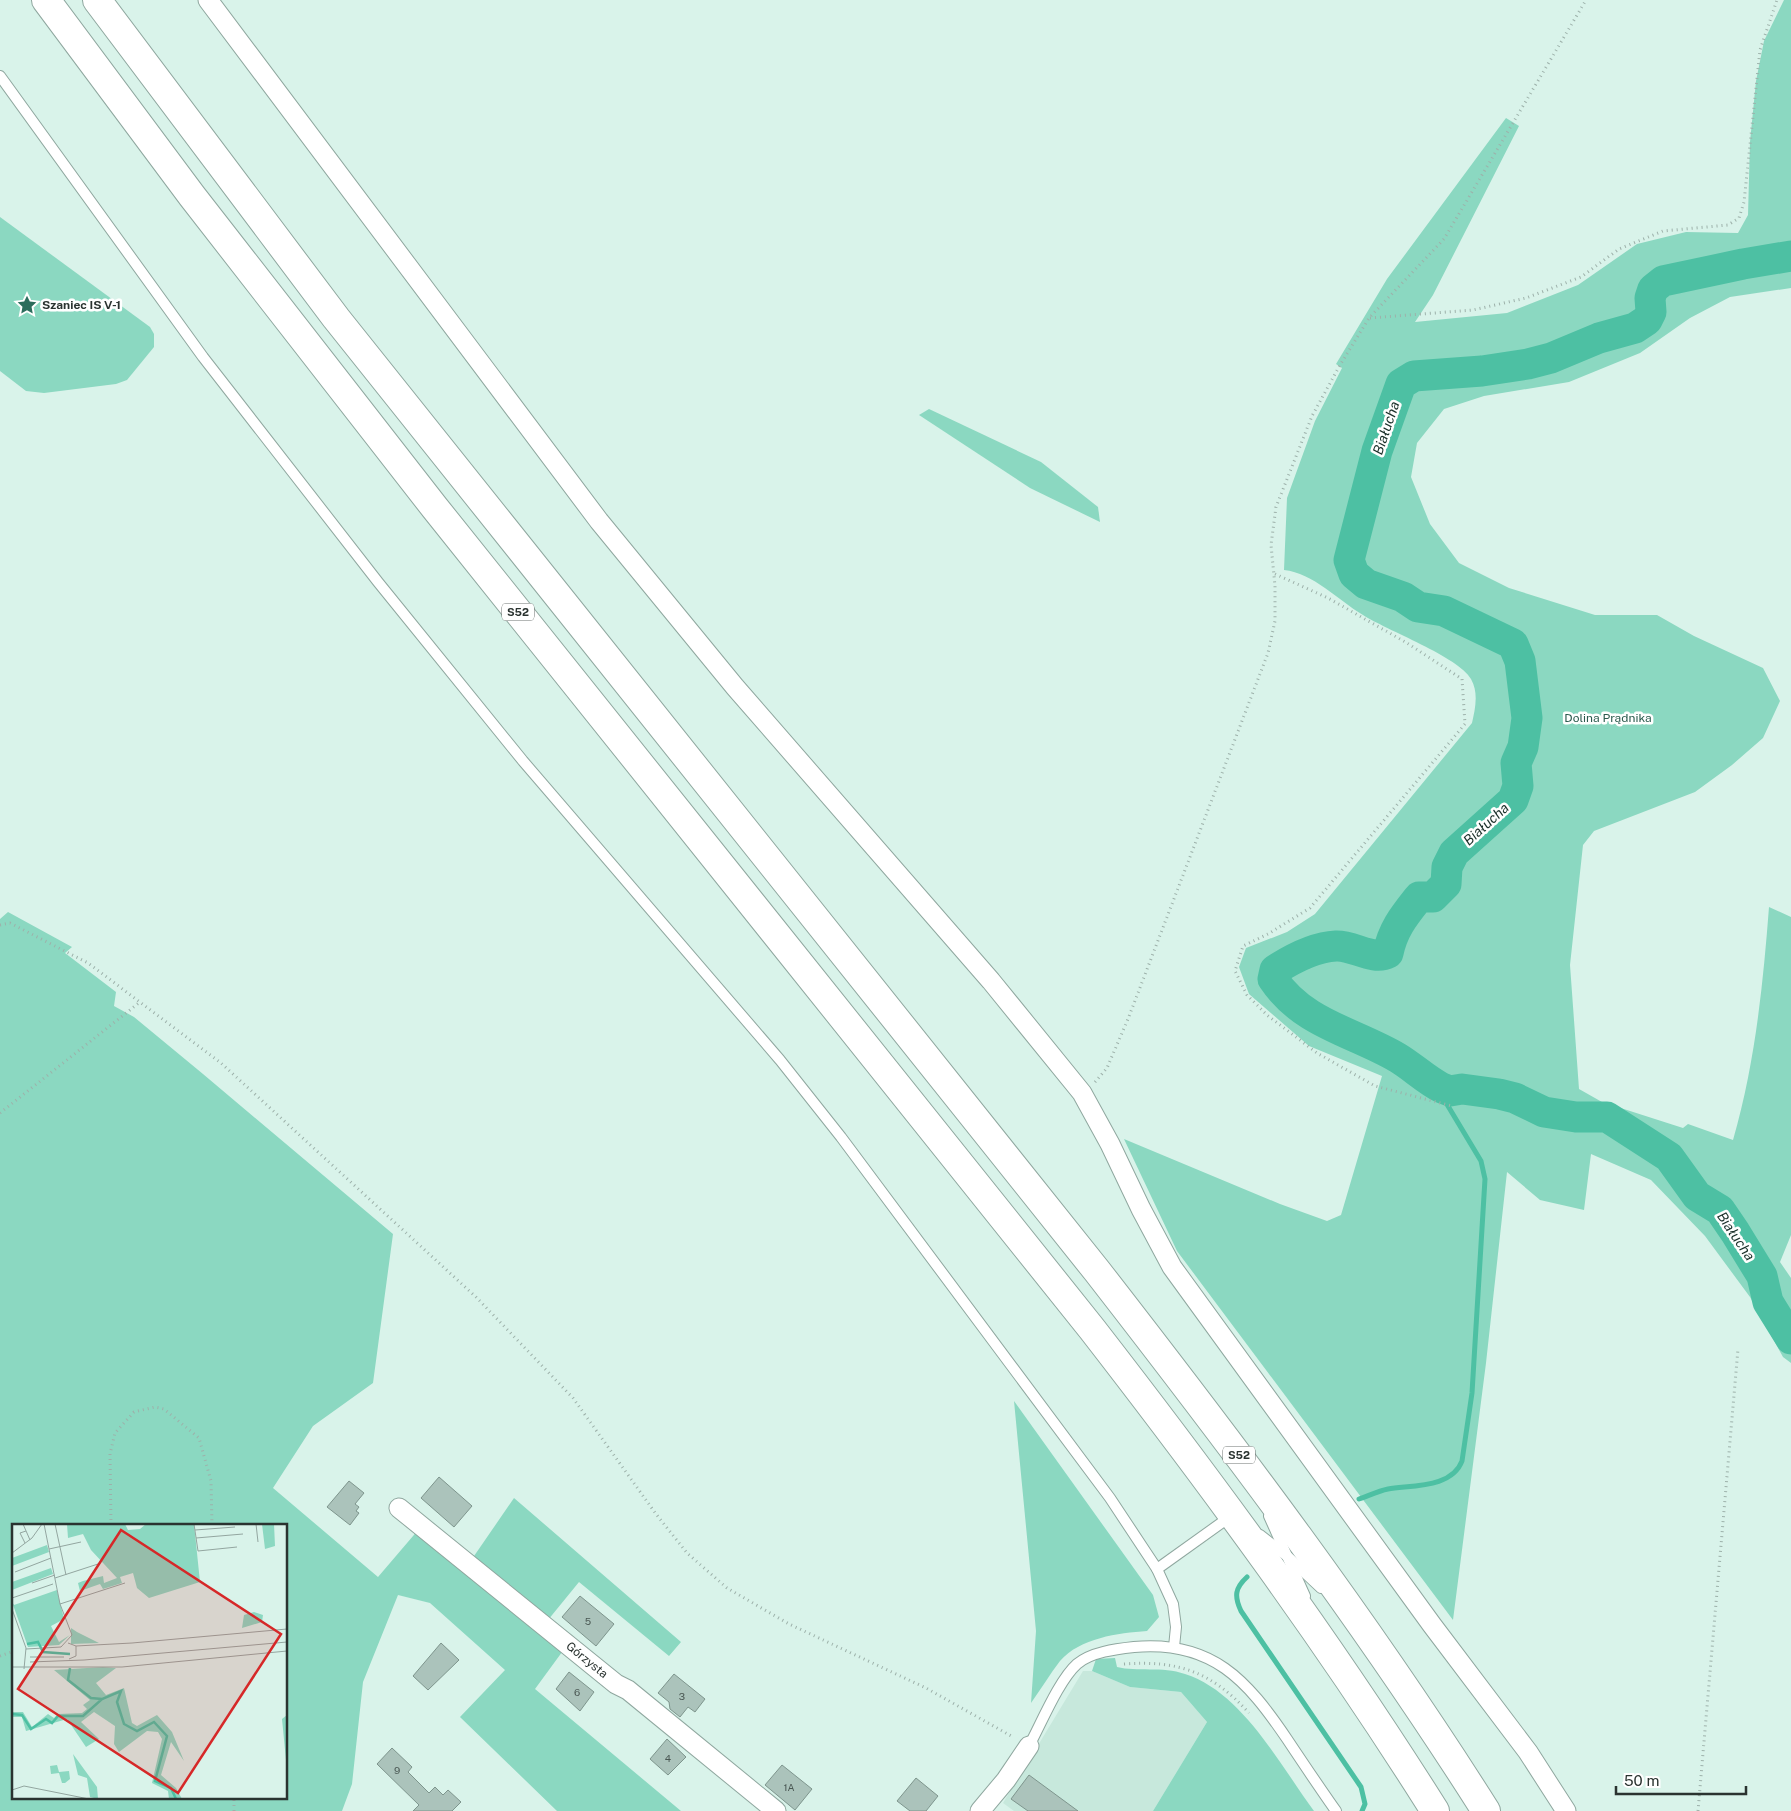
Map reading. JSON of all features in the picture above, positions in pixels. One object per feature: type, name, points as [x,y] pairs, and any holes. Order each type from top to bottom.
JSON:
[{"type":"highway","name":"S52","points":[[46,0],[192,196],[429,501],[1092,1329],[1233,1514],[1328,1650],[1435,1811]]},
{"type":"highway","name":"S52","points":[[97,0],[336,318],[1097,1270],[1246,1464],[1363,1627],[1486,1811]]},
{"type":"street","points":[[208,0],[611,536],[735,688],[991,981],[1082,1093],[1172,1267],[1426,1617],[1528,1752],[1566,1811]]},
{"type":"street","name":"Górzysta","points":[[399,1508],[616,1684],[628,1690],[776,1811]]},
{"type":"street","points":[[980,1811],[1006,1780],[1029,1746]]},
{"type":"lane","points":[[0,76],[203,357],[378,582],[523,762],[780,1060],[841,1136],[1110,1498],[1156,1569],[1173,1604],[1176,1627],[1174,1647]]},
{"type":"lane","points":[[1246,1464],[1328,1650]]},
{"type":"lane","points":[[1156,1569],[1233,1514],[1287,1556],[1363,1627]]},
{"type":"lane","points":[[1029,1746],[1054,1698],[1077,1664],[1094,1655],[1131,1648],[1174,1647],[1201,1656],[1247,1685],[1264,1705],[1336,1811]]},
{"type":"path","points":[[1082,1093],[1093,1085],[1107,1068],[1128,1019],[1268,653],[1275,621],[1272,535],[1276,507],[1312,416],[1369,318],[1444,239],[1586,0]]},
{"type":"path","points":[[1369,318],[1473,310],[1526,298],[1582,277],[1619,249],[1663,231],[1728,225],[1739,218],[1744,202],[1760,50],[1777,0]]},
{"type":"path","points":[[1274,574],[1328,598],[1407,643],[1462,679],[1465,724],[1310,908],[1268,934],[1243,946],[1235,971],[1247,995],[1267,1015],[1318,1053],[1375,1086],[1452,1106]]},
{"type":"path","points":[[0,925],[10,923],[88,963],[220,1062],[476,1297],[573,1398],[687,1554],[727,1588],[789,1624],[926,1688],[1029,1746]]},
{"type":"path","points":[[0,1113],[140,1002]]},
{"type":"path","points":[[1698,1811],[1738,1349]]},
{"type":"path","points":[[111,1524],[110,1454],[115,1433],[134,1412],[154,1407],[164,1408],[199,1438],[211,1481],[212,1524]]},
{"type":"path","points":[[0,1656],[12,1652]]},
{"type":"path","points":[[1119,1662],[1123,1664],[1165,1664],[1194,1670],[1230,1694],[1252,1717]]},
{"type":"path","points":[[234,1798],[234,1811]]},
{"type":"shaded area","points":[[1083,1671],[1092,1671],[1130,1687],[1181,1692],[1207,1722],[1153,1811],[1014,1811],[1003,1803]]},
{"type":"green space","name":"Dolina Prądnika","points":[[1784,0],[1791,0],[1791,288],[1730,297],[1690,318],[1640,353],[1569,382],[1484,396],[1444,409],[1417,443],[1411,477],[1430,524],[1459,563],[1509,588],[1595,615],[1657,615],[1694,636],[1763,668],[1780,701],[1763,738],[1732,765],[1695,792],[1594,831],[1583,845],[1570,965],[1579,1089],[1602,1102],[1683,1128],[1688,1124],[1733,1140],[1747,1082],[1757,1024],[1769,907],[1791,917],[1791,1235],[1780,1262],[1791,1278],[1791,1363],[1783,1357],[1750,1297],[1705,1236],[1651,1180],[1591,1154],[1584,1210],[1540,1200],[1507,1172],[1486,1363],[1453,1620],[1177,1251],[1124,1139],[1280,1204],[1327,1221],[1341,1215],[1382,1076],[1309,1046],[1249,994],[1239,967],[1246,948],[1287,932],[1315,914],[1472,723],[1476,695],[1471,679],[1452,662],[1363,615],[1305,576],[1284,570],[1287,498],[1315,421],[1342,368],[1336,364],[1387,279],[1506,118],[1519,126],[1433,295],[1415,322],[1507,313],[1578,285],[1637,244],[1686,232],[1738,233],[1748,215],[1750,142],[1756,81],[1764,41]]},
{"type":"green space","points":[[0,217],[150,327],[154,334],[154,347],[127,380],[116,384],[44,393],[26,391],[0,371]]},
{"type":"green space","points":[[929,409],[1041,462],[1098,507],[1100,522],[1030,488],[919,415]]},
{"type":"green space","points":[[8,912],[72,947],[65,953],[116,992],[114,1006],[134,1017],[393,1234],[373,1383],[313,1426],[273,1488],[378,1577],[419,1529],[565,1648],[535,1689],[681,1811],[557,1811],[460,1717],[505,1670],[430,1603],[398,1595],[363,1682],[352,1784],[342,1811],[0,1811],[0,919]]},
{"type":"green space","points":[[1014,1401],[1153,1595],[1159,1617],[1147,1631],[1100,1638],[1068,1653],[1060,1661],[1031,1703],[1036,1631]]},
{"type":"green space","points":[[514,1498],[681,1642],[669,1656],[579,1582],[548,1620],[472,1559]]},
{"type":"green space","points":[[1115,1658],[1117,1667],[1167,1670],[1185,1674],[1206,1683],[1242,1713],[1273,1752],[1314,1811],[1153,1811],[1207,1722],[1181,1692],[1130,1687],[1092,1671],[1096,1659]]},
{"type":"building","points":[[439,1477],[472,1506],[454,1527],[421,1498]]},
{"type":"building","points":[[349,1481],[364,1493],[355,1504],[359,1507],[356,1511],[359,1513],[350,1525],[327,1507]]},
{"type":"building","points":[[580,1596],[614,1624],[596,1646],[562,1617]]},
{"type":"building","points":[[441,1643],[459,1660],[428,1690],[413,1676]]},
{"type":"building","points":[[569,1672],[594,1692],[580,1711],[556,1689]]},
{"type":"building","points":[[674,1674],[705,1699],[695,1712],[688,1707],[680,1717],[670,1709],[669,1702],[658,1693]]},
{"type":"building","points":[[667,1739],[686,1757],[668,1775],[650,1759]]},
{"type":"building","points":[[392,1748],[412,1767],[408,1772],[429,1793],[435,1787],[443,1795],[448,1790],[461,1802],[452,1811],[413,1811],[419,1805],[377,1764]]},
{"type":"building","points":[[782,1765],[812,1789],[795,1810],[765,1785]]},
{"type":"building","points":[[1029,1775],[1078,1811],[1028,1811],[1011,1799]]},
{"type":"building","points":[[916,1778],[938,1796],[926,1811],[910,1811],[897,1801]]},
{"type":"waterway","name":"Białucha","points":[[1791,256],[1663,281],[1653,289],[1650,298],[1651,312],[1647,320],[1635,328],[1599,338],[1551,358],[1528,364],[1482,371],[1414,376],[1401,384],[1377,451],[1349,560],[1354,574],[1366,584],[1403,597],[1418,607],[1444,611],[1513,644],[1520,661],[1527,718],[1523,747],[1516,763],[1518,786],[1513,800],[1454,853],[1447,867],[1446,884],[1433,897],[1419,897],[1396,930],[1388,953],[1376,955],[1342,946],[1328,947],[1312,951],[1275,970],[1273,979],[1299,1007],[1314,1017],[1398,1058],[1442,1088],[1450,1091],[1462,1089],[1499,1094],[1515,1098],[1544,1112],[1576,1117],[1607,1117],[1669,1157],[1697,1196],[1720,1210],[1735,1232],[1762,1276],[1768,1302],[1791,1339]]},
{"type":"waterway","points":[[1359,1499],[1388,1489],[1419,1486],[1441,1481],[1457,1470],[1462,1461],[1472,1393],[1485,1179],[1481,1161],[1436,1086]]},
{"type":"waterway","points":[[1247,1577],[1237,1592],[1237,1601],[1241,1611],[1361,1787],[1365,1804],[1362,1811]]},
{"type":"place","name":"Szaniec IS V-1","points":[[27,305]]}]
